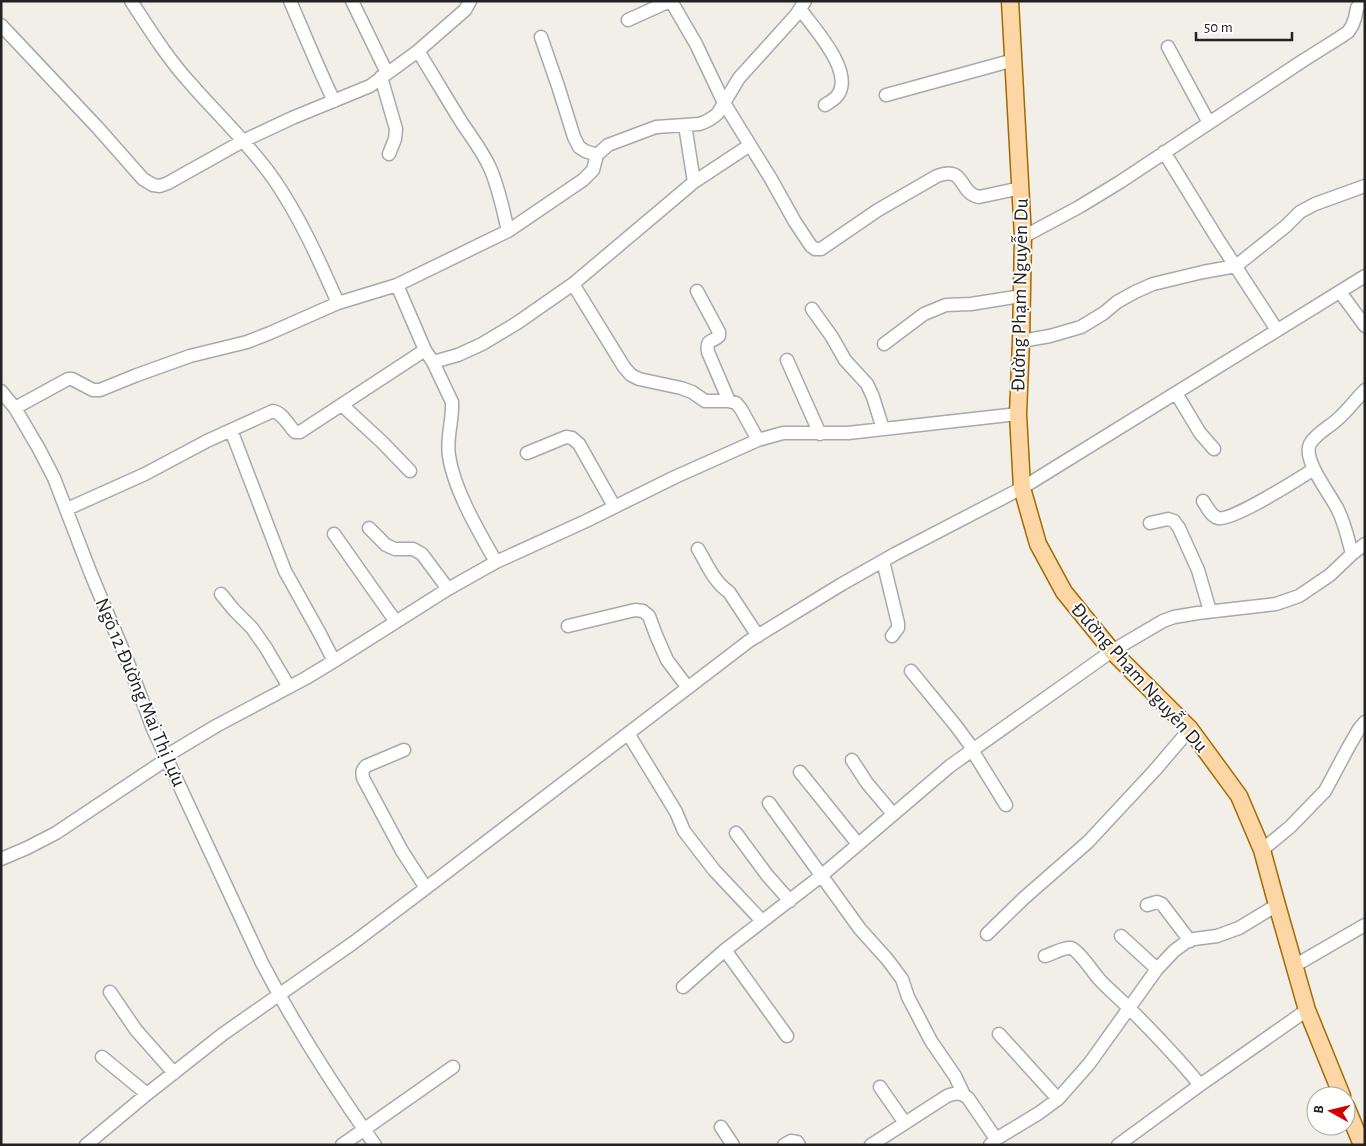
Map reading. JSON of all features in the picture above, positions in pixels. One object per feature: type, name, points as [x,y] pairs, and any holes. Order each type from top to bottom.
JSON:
[{"type":"main road","name":"Đường Phạm Nguyễn Du","points":[[1010,1],[1023,237],[1018,414],[1022,488],[1038,544],[1064,592],[1112,651],[1190,729],[1239,796],[1262,850],[1307,1010],[1338,1086]]},
{"type":"main road","name":"Đường Phạm Nguyễn Du","points":[[1356,1131],[1362,1145]]},
{"type":"street","points":[[131,1],[173,63],[243,141],[273,178],[305,231],[338,303]]},
{"type":"street","points":[[290,1],[334,101]]},
{"type":"street","points":[[352,1],[384,75],[396,129],[396,139],[390,154]]},
{"type":"street","points":[[1,25],[142,179],[160,186],[243,141],[292,118],[370,86],[418,52],[466,10],[470,1]]},
{"type":"street","points":[[628,20],[670,1],[696,44],[724,103],[795,222],[812,246],[818,249],[821,249],[878,210],[945,173],[951,173],[958,178],[970,193],[979,197],[1021,188]]},
{"type":"street","points":[[1023,237],[1079,207],[1120,182],[1348,32],[1355,18],[1357,8],[1362,1]]},
{"type":"street","points":[[15,408],[68,379],[72,379],[93,390],[100,390],[190,356],[247,342],[338,303],[397,285],[508,231],[583,180],[592,170],[597,155],[608,144],[656,127],[705,122],[718,113],[739,78],[796,15],[802,5],[832,52],[841,73],[842,84],[838,96],[825,105]]},
{"type":"street","points":[[541,37],[574,137],[579,147],[585,152],[597,155]]},
{"type":"street","points":[[1168,46],[1209,123]]},
{"type":"street","points":[[418,52],[491,169],[508,231]]},
{"type":"street","points":[[886,95],[1014,60]]},
{"type":"street","points":[[685,125],[694,182]]},
{"type":"street","points":[[433,362],[458,355],[482,344],[573,284],[694,182],[750,145]]},
{"type":"street","points":[[1164,152],[1277,330]]},
{"type":"street","points":[[1021,341],[1050,336],[1081,327],[1123,299],[1153,284],[1236,266],[1286,226],[1300,212],[1315,204],[1365,186]]},
{"type":"street","points":[[86,1145],[223,1034],[353,943],[758,636],[812,602],[883,562],[1022,488],[1365,276]]},
{"type":"street","points":[[573,284],[624,368],[631,375],[681,388],[692,392],[705,401],[729,401],[736,403],[758,440]]},
{"type":"street","points":[[397,285],[425,350],[433,362],[452,402],[453,410],[448,439],[449,456],[455,478],[477,529],[496,562]]},
{"type":"street","points":[[697,291],[720,332],[719,336],[709,342],[707,346],[729,401]]},
{"type":"street","points":[[1340,292],[1365,326]]},
{"type":"street","points":[[884,344],[924,314],[946,306],[1021,296]]},
{"type":"street","points":[[812,309],[832,337],[845,360],[867,384],[883,429]]},
{"type":"street","points":[[67,509],[145,474],[231,430],[273,411],[281,414],[293,431],[298,433],[425,350]]},
{"type":"street","points":[[787,360],[820,434]]},
{"type":"street","points":[[1352,554],[1347,533],[1338,510],[1314,470],[1308,453],[1311,442],[1338,419],[1365,390]]},
{"type":"street","name":"Ngõ 12 Đường Mai Thị Lựu","points":[[1,392],[15,408],[54,478],[153,728],[262,963],[320,1063],[375,1145]]},
{"type":"street","points":[[1176,393],[1200,432],[1214,449]]},
{"type":"street","points":[[342,405],[410,471]]},
{"type":"street","points":[[1,859],[27,848],[56,832],[166,757],[216,726],[334,662],[448,589],[496,562],[564,531],[675,476],[758,440],[783,433],[848,433],[1018,414]]},
{"type":"street","points":[[231,430],[285,571],[334,662]]},
{"type":"street","points":[[527,453],[566,437],[572,438],[579,444],[614,506]]},
{"type":"street","points":[[1203,501],[1212,514],[1218,518],[1224,518],[1250,506],[1314,470]]},
{"type":"street","points":[[1150,523],[1168,519],[1174,521],[1179,528],[1198,570],[1210,611]]},
{"type":"street","points":[[369,528],[386,545],[395,549],[413,550],[422,554],[448,589]]},
{"type":"street","points":[[334,534],[396,622]]},
{"type":"street","points":[[683,987],[726,950],[821,876],[950,766],[1112,651],[1163,621],[1174,617],[1210,611],[1266,606],[1294,598],[1330,575],[1365,544]]},
{"type":"street","points":[[698,549],[716,580],[729,592],[758,636]]},
{"type":"street","points":[[883,562],[898,623],[898,628],[892,636]]},
{"type":"street","points":[[221,594],[252,628],[266,648],[288,687]]},
{"type":"street","points":[[568,626],[635,610],[643,610],[649,616],[667,660],[688,688]]},
{"type":"street","points":[[911,671],[956,726],[1006,805]]},
{"type":"street","points":[[1262,850],[1290,827],[1325,791],[1359,729],[1365,722]]},
{"type":"street","points":[[987,934],[1024,898],[1088,842],[1149,777],[1190,729]]},
{"type":"street","points":[[629,734],[676,812],[684,831],[714,870],[762,922]]},
{"type":"street","points":[[404,750],[366,766],[362,772],[363,778],[402,851],[426,888]]},
{"type":"street","points":[[852,760],[866,783],[893,814]]},
{"type":"street","points":[[800,772],[858,844]]},
{"type":"street","points":[[769,803],[860,929],[902,979],[908,997],[927,1032],[993,1142],[1058,1099],[1089,1064],[1157,969],[1174,951],[1186,942],[1217,936],[1240,928],[1276,905]]},
{"type":"street","points":[[736,834],[767,875],[790,901]]},
{"type":"street","points":[[1147,905],[1158,902],[1162,904],[1190,941]]},
{"type":"street","points":[[1294,966],[1365,925]]},
{"type":"street","points":[[1121,936],[1157,969]]},
{"type":"street","points":[[1045,956],[1072,948],[1105,986],[1179,1060],[1200,1085]]},
{"type":"street","points":[[726,950],[787,1036]]},
{"type":"street","points":[[110,992],[136,1030],[174,1073]]},
{"type":"street","points":[[1118,1145],[1307,1010]]},
{"type":"street","points":[[999,1034],[1058,1099]]},
{"type":"street","points":[[102,1057],[147,1094]]},
{"type":"street","points":[[342,1145],[453,1068]]},
{"type":"street","points":[[880,1087],[905,1123]]},
{"type":"street","points":[[871,1145],[947,1096],[954,1094],[964,1095]]},
{"type":"street","points":[[721,1127],[733,1145]]},
{"type":"street","points":[[784,1145],[791,1141],[797,1142],[799,1145]]}]
